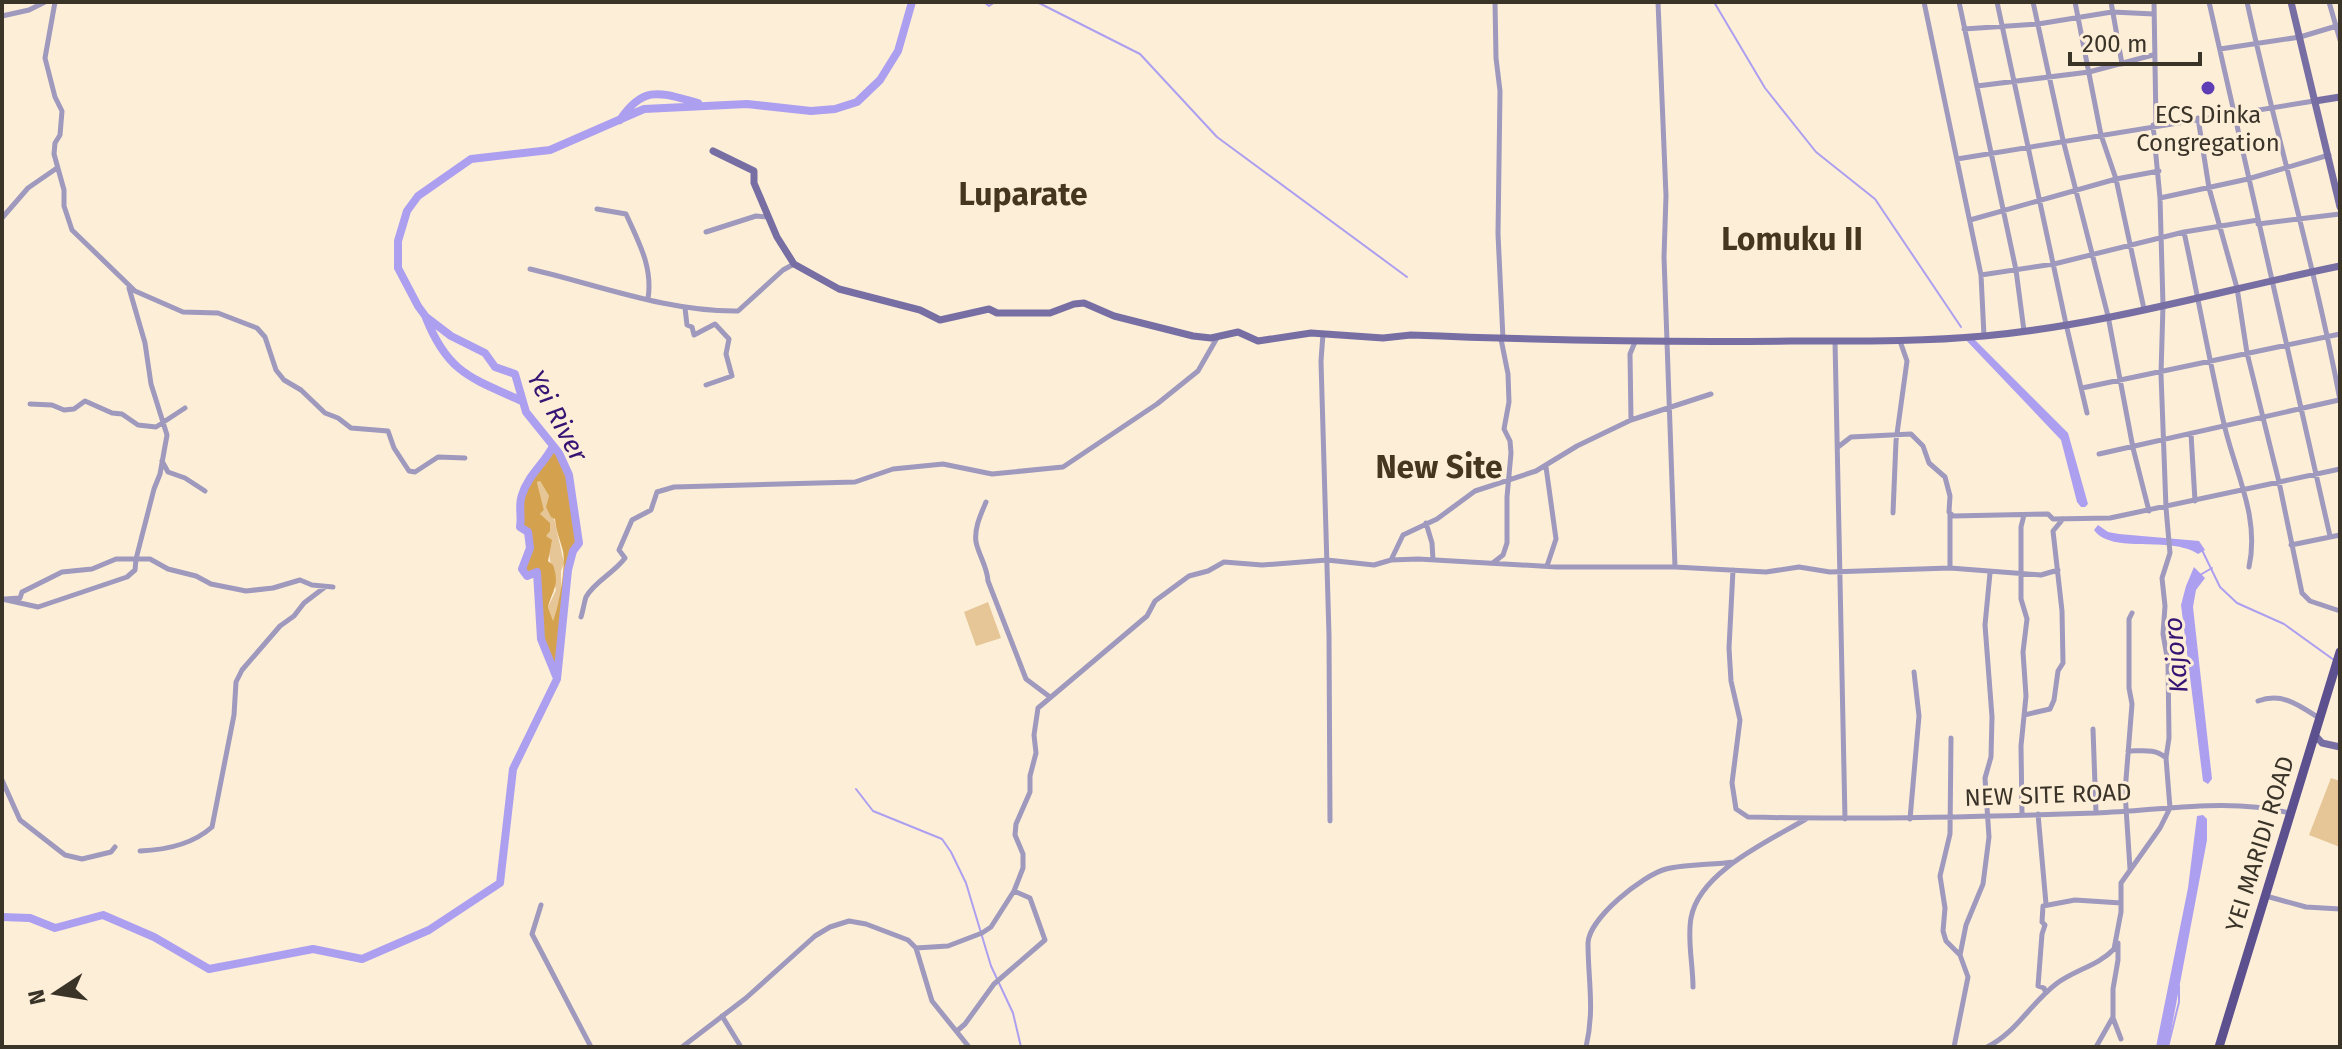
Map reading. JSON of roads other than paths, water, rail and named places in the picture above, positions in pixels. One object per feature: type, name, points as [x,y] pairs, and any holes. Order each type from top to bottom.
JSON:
[{"type":"main road","name":"YEI MARIDI ROAD","points":[[2221,1045],[2338,658]]},
{"type":"street","points":[[2,16],[29,10],[45,2]]},
{"type":"street","points":[[55,2],[45,58],[62,111],[60,135],[54,154],[72,230],[128,287],[183,312],[218,313],[252,324],[265,337],[270,357],[284,380],[301,390],[325,413],[351,428],[388,431],[394,448],[409,471],[415,472],[438,457],[465,458]]},
{"type":"street","points":[[1494,562],[1503,555],[1507,543],[1511,444],[1504,429],[1509,402],[1502,339],[1504,309],[1498,234],[1500,91],[1495,2]]},
{"type":"street","points":[[1658,2],[1675,567]]},
{"type":"street","points":[[1924,2],[1981,275],[1984,336]]},
{"type":"street","points":[[1959,2],[2016,270],[2024,331]]},
{"type":"street","points":[[1997,2],[2087,413]]},
{"type":"street","points":[[2033,2],[2075,192],[2108,316],[2133,448],[2149,511]]},
{"type":"street","points":[[2075,2],[2101,135],[2116,179],[2144,309]]},
{"type":"street","points":[[2111,2],[2122,64]]},
{"type":"street","points":[[2121,1039],[2113,1017],[2113,989],[2118,960],[2121,883],[2160,828],[2170,808],[2166,758],[2169,738],[2168,662],[2163,640],[2165,606],[2162,578],[2170,553],[2161,374],[2163,305],[2159,171],[2154,125],[2154,2]]},
{"type":"street","points":[[2209,2],[2330,536]]},
{"type":"street","points":[[2099,454],[2340,400],[2328,337],[2247,2]]},
{"type":"street","points":[[2291,2],[2340,207]]},
{"type":"street","points":[[2329,2],[2340,40]]},
{"type":"street","points":[[1964,29],[2038,24],[2112,12],[2154,14]]},
{"type":"street","points":[[2220,49],[2300,37],[2338,25]]},
{"type":"street","points":[[1977,86],[2089,72],[2153,55]]},
{"type":"street","points":[[1957,159],[2340,97]]},
{"type":"street","points":[[2198,118],[2209,188],[2237,288],[2247,353],[2303,596],[2340,611]]},
{"type":"street","points":[[713,151],[754,171],[754,183],[768,217],[794,264],[839,289],[920,310],[940,320],[989,309],[997,313],[1050,313],[1084,303],[1114,316],[1159,329],[1218,337],[1238,332],[1258,341],[1311,333],[1383,338],[1411,335],[1635,342],[1900,340],[1984,336],[2066,324],[2340,266]]},
{"type":"street","points":[[2160,198],[2248,179],[2329,155]]},
{"type":"street","points":[[2,218],[28,188],[58,168]]},
{"type":"street","points":[[1970,220],[2116,179],[2159,171]]},
{"type":"street","points":[[597,209],[626,214],[649,269],[648,299]]},
{"type":"street","points":[[1981,275],[2054,264],[2184,232],[2340,214]]},
{"type":"street","points":[[706,232],[756,216],[768,217]]},
{"type":"street","points":[[2184,232],[2224,426],[2244,490],[2253,542],[2249,567]]},
{"type":"street","points":[[530,269],[685,308],[738,311],[783,270],[794,264]]},
{"type":"street","points":[[4,599],[44,606],[127,577],[135,570],[167,435],[162,411],[151,384],[136,306],[128,287]]},
{"type":"street","points":[[685,308],[687,325],[692,327],[694,335],[715,324],[729,339],[726,354],[732,376],[706,385]]},
{"type":"street","points":[[1323,334],[1330,821]]},
{"type":"street","points":[[2082,388],[2161,374],[2340,334]]},
{"type":"street","points":[[581,617],[586,598],[625,558],[619,550],[632,520],[651,510],[657,492],[674,487],[855,482],[893,469],[943,464],[992,474],[1063,467],[1157,404],[1198,371],[1218,337]]},
{"type":"street","points":[[1893,513],[1898,432],[1907,361],[1900,340]]},
{"type":"street","points":[[1835,341],[1845,819]]},
{"type":"street","points":[[1631,420],[1630,354],[1635,342]]},
{"type":"street","points":[[1391,560],[1403,535],[1437,519],[1475,491],[1546,467],[1577,446],[1631,420],[1711,394]]},
{"type":"street","points":[[30,404],[52,405],[64,410],[74,409],[85,401],[127,416],[138,425],[156,427],[185,408]]},
{"type":"street","points":[[1838,447],[1851,437],[1898,432],[1916,437],[1929,463],[1943,473],[1949,489],[1950,568]]},
{"type":"street","points":[[2191,434],[2195,501]]},
{"type":"street","points":[[161,460],[168,472],[185,478],[205,491]]},
{"type":"street","points":[[1546,467],[1556,539],[1547,566]]},
{"type":"street","points":[[1950,514],[2048,514],[2053,519],[2110,518],[2340,469]]},
{"type":"street","points":[[986,502],[976,531],[988,581],[1026,679],[1050,697]]},
{"type":"street","points":[[2022,814],[2023,652],[2027,619],[2021,599],[2021,527],[2024,515]]},
{"type":"street","points":[[2024,715],[2050,709],[2058,671],[2063,663],[2062,611],[2053,531],[2063,518]]},
{"type":"street","points":[[1426,523],[1433,560]]},
{"type":"street","points":[[2291,545],[2340,535]]},
{"type":"street","points":[[4,599],[20,598],[22,592],[62,572],[92,569],[116,559],[150,559],[168,569],[196,576],[211,584],[246,591],[273,588],[300,580],[312,585],[333,587]]},
{"type":"street","points":[[916,948],[948,946],[982,933],[991,927],[1014,891],[1023,868],[1023,854],[1015,835],[1016,824],[1030,792],[1038,708],[1147,616],[1155,601],[1189,576],[1208,571],[1224,562],[1262,565],[1327,560],[1374,565],[1391,560],[1433,560],[1766,572],[1799,567],[1830,572],[1950,568],[2041,575],[2058,570]]},
{"type":"street","name":"NEW SITE ROAD","points":[[1733,570],[1729,648],[1731,681],[1740,720],[1734,760],[1733,801],[1736,809],[1748,817],[1910,819],[2170,808],[2268,808],[2290,813]]},
{"type":"street","points":[[1960,955],[1966,925],[1983,884],[1989,837],[1985,778],[1991,757],[1992,717],[1985,625],[1990,573]]},
{"type":"street","points":[[140,851],[171,847],[202,836],[212,827],[234,715],[236,682],[242,670],[280,626],[325,586]]},
{"type":"street","points":[[2131,870],[2125,792],[2132,704],[2129,688],[2129,619],[2132,613]]},
{"type":"street","points":[[1910,819],[1919,716],[1914,672]]},
{"type":"street","points":[[2258,701],[2273,696],[2289,700],[2320,719]]},
{"type":"street","points":[[2093,729],[2096,813]]},
{"type":"street","points":[[2315,735],[2322,743],[2340,747]]},
{"type":"street","points":[[1951,738],[1948,843],[1940,876],[1945,904],[1943,931],[1946,941],[1960,955],[1968,985],[1954,1047]]},
{"type":"street","points":[[2128,751],[2152,751],[2166,758]]},
{"type":"street","points":[[2,780],[20,820],[65,855],[82,859],[111,852],[115,847]]},
{"type":"street","points":[[2038,814],[2046,904],[2043,908],[2042,922],[2045,924],[2038,986],[2044,988],[2046,993]]},
{"type":"street","points":[[1693,987],[1691,919],[1696,899],[1734,862],[1807,818]]},
{"type":"street","points":[[1586,1047],[1592,1022],[1588,939],[1597,923],[1620,897],[1665,869],[1734,862]]},
{"type":"street","points":[[957,1031],[994,984],[1045,940],[1030,898],[1014,891]]},
{"type":"street","points":[[2265,896],[2306,907],[2340,909]]},
{"type":"street","points":[[2046,904],[2075,900],[2121,903]]},
{"type":"street","points":[[541,905],[532,934],[591,1047]]},
{"type":"street","points":[[682,1047],[815,936],[849,921],[908,940],[916,948],[932,1001],[969,1047]]},
{"type":"street","points":[[1987,1047],[2010,1033],[2046,993],[2066,978],[2109,955],[2117,942]]},
{"type":"street","points":[[722,1016],[741,1047]]},
{"type":"street","points":[[2096,1047],[2113,1017]]},
{"type":"waterway","name":"Yei River","points":[[2,917],[30,918],[55,928],[103,915],[154,937],[209,969],[313,949],[362,959],[429,930],[500,883],[513,769],[557,679],[568,570],[573,551],[579,543],[569,475],[559,453],[526,412],[515,374],[495,367],[485,353],[451,336],[426,317],[398,268],[398,241],[407,211],[418,196],[471,159],[550,150],[644,109],[747,104],[811,111],[835,109],[857,102],[880,80],[898,51],[912,2]]},
{"type":"waterway","points":[[984,2],[989,6],[995,2]]},
{"type":"waterway","points":[[1037,2],[1140,54],[1217,137],[1407,277]]},
{"type":"waterway","points":[[1714,2],[1765,88],[1816,152],[1875,199],[1961,327]]},
{"type":"waterway","points":[[620,120],[637,101],[654,94],[698,103]]},
{"type":"waterway","points":[[426,318],[443,351],[463,372],[522,401]]},
{"type":"waterway","points":[[553,446],[525,488],[520,503],[520,527],[528,532],[530,548],[522,569],[527,576],[537,572],[541,639],[556,676]]},
{"type":"waterway","points":[[2202,550],[2220,587],[2237,603],[2284,624],[2334,660]]},
{"type":"waterway","name":"Kajoro","points":[[2200,575],[2212,568]]},
{"type":"waterway","points":[[856,789],[873,811],[942,839],[951,852],[966,883],[991,966],[1013,1013],[1021,1047]]},
{"type":"waterway","points":[[2168,1047],[2179,1002],[2179,986]]},
{"type":"place","name":"ECS Dinka Congregation","points":[[2208,88]]},
{"type":"district","name":"Luparate","points":[[1023,194]]},
{"type":"district","name":"Lomuku II","points":[[1792,239]]},
{"type":"district","name":"New Site","points":[[1439,467]]}]
